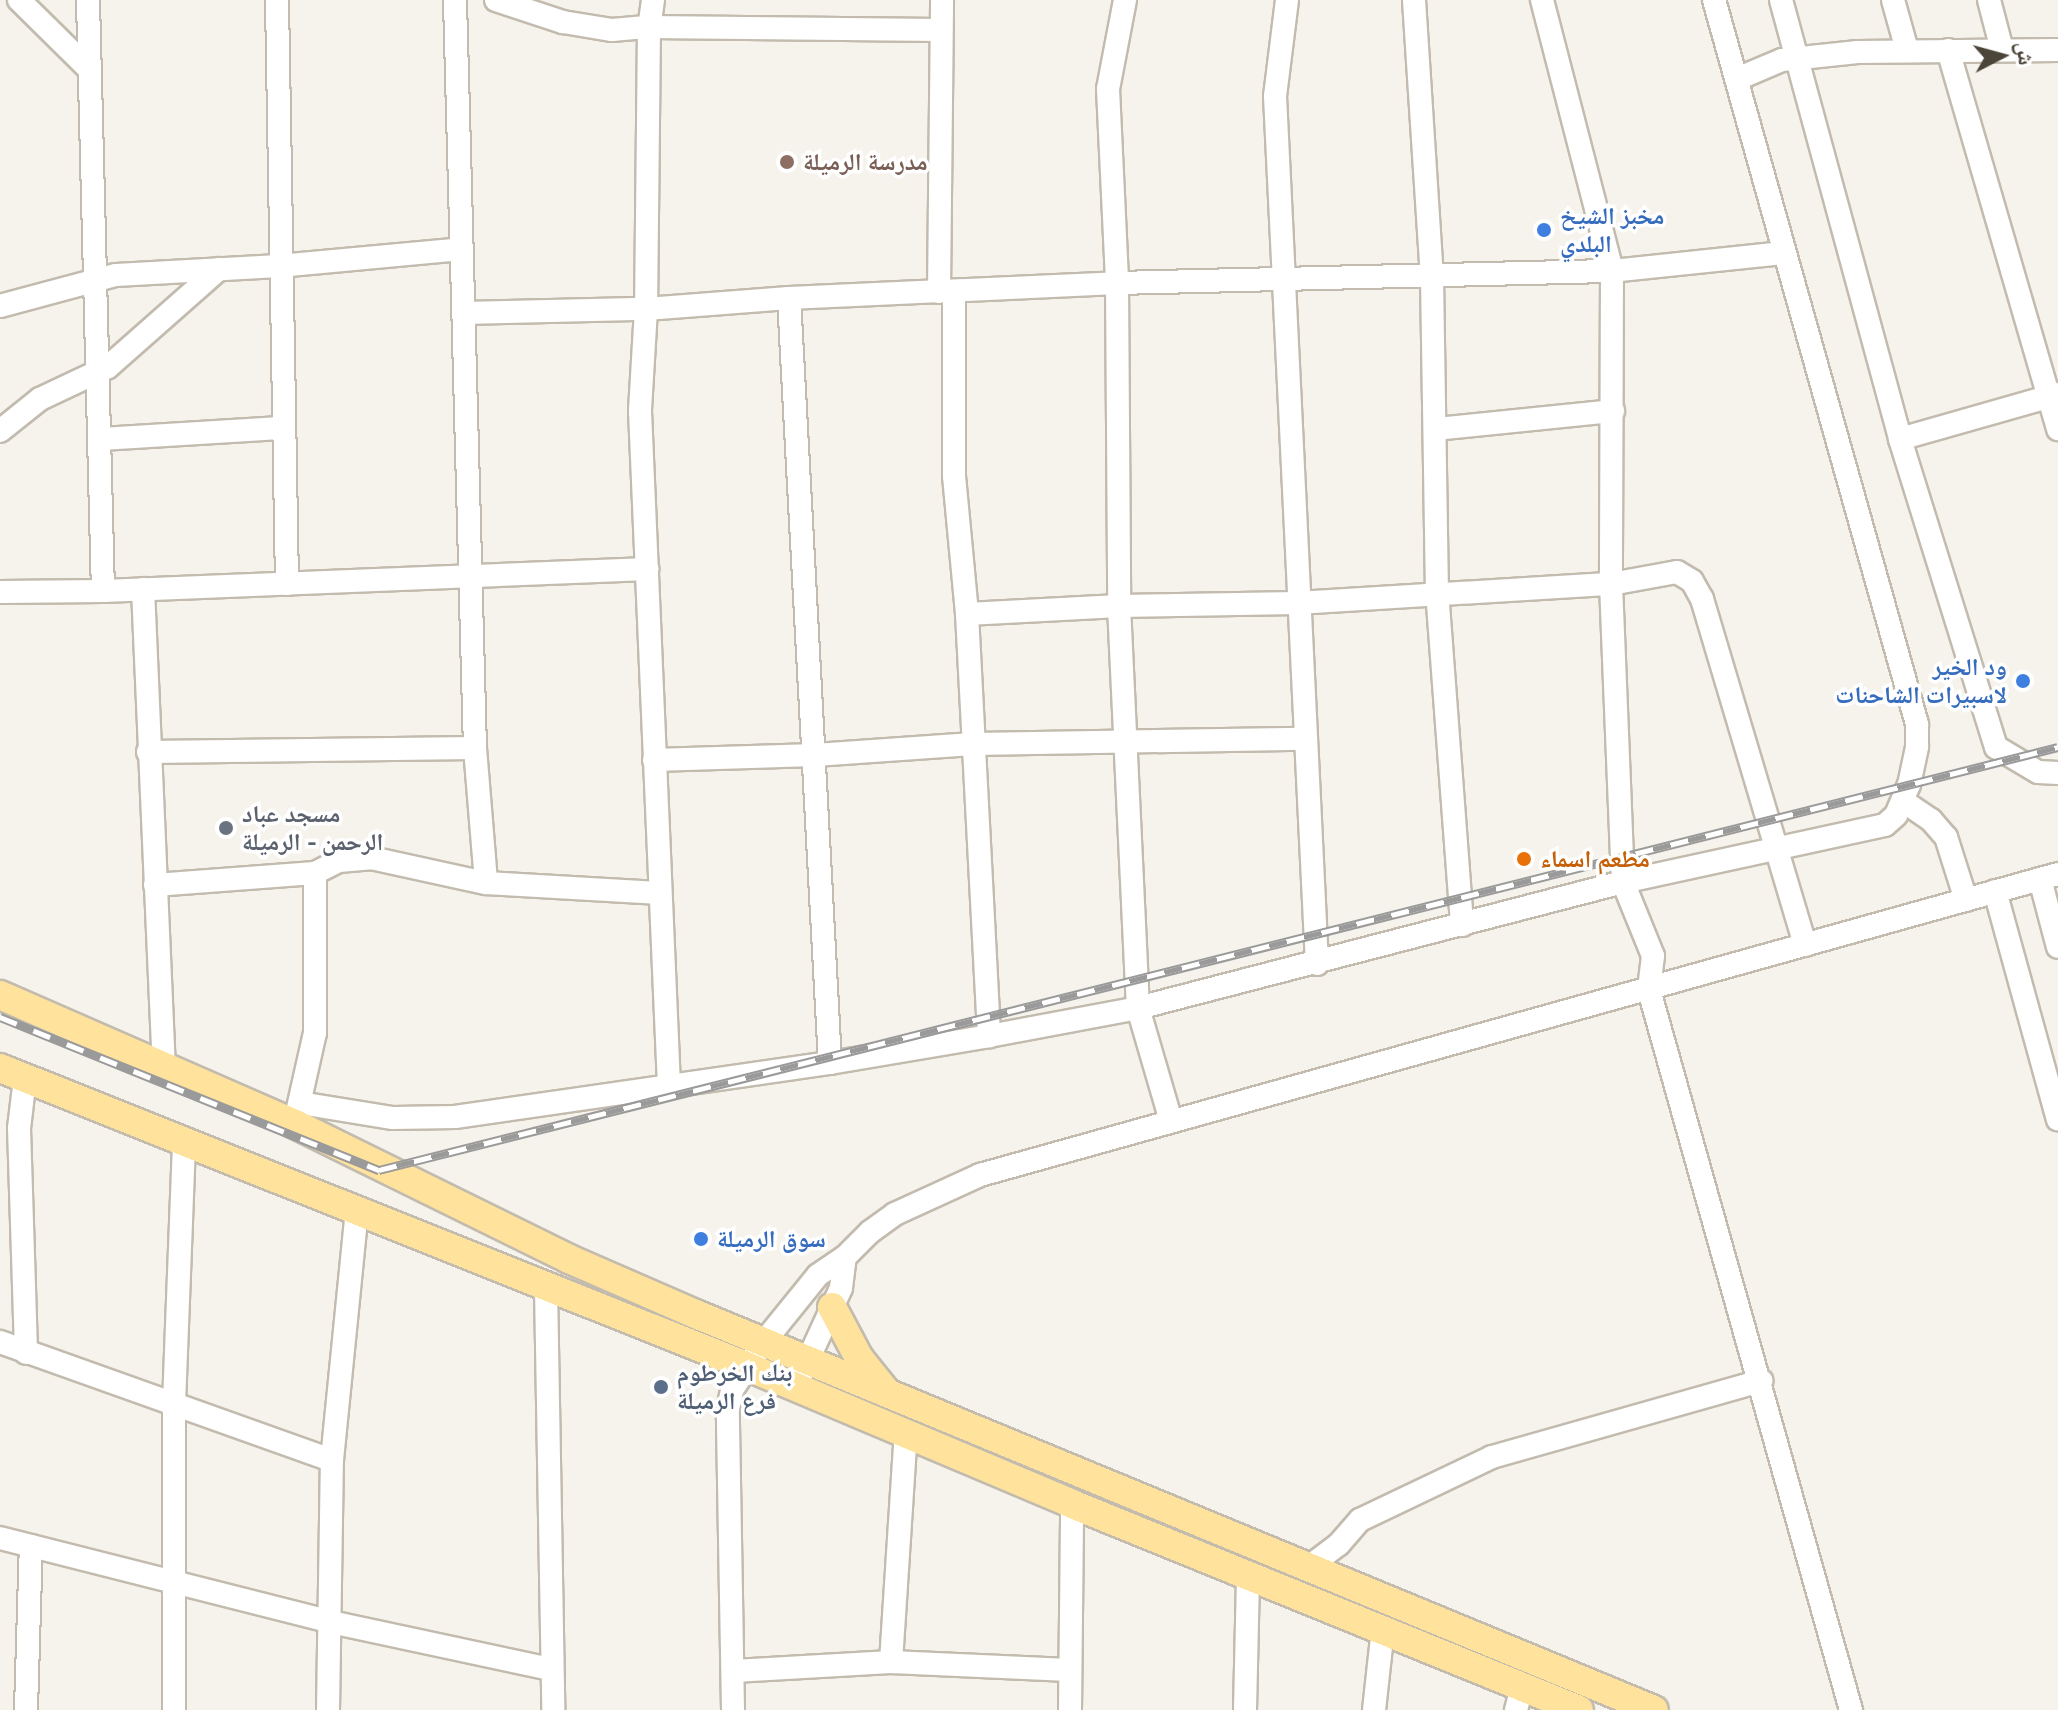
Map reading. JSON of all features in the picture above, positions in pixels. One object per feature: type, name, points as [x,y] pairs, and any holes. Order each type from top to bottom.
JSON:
[{"type":"main road","points":[[0,995],[164,1066],[298,1113],[569,1259],[763,1343],[1654,1710]]},
{"type":"main road","points":[[13,1073],[746,1366],[1072,1504],[1383,1629],[1519,1698],[1579,1710]]},
{"type":"main road","points":[[832,1307],[859,1358],[887,1394]]},
{"type":"street","points":[[19,0],[87,67]]},
{"type":"street","points":[[88,0],[87,67],[99,373],[103,591]]},
{"type":"street","points":[[277,0],[279,266],[287,584]]},
{"type":"street","points":[[455,0],[475,748],[486,883]]},
{"type":"street","points":[[496,0],[586,27],[612,30],[649,27],[940,30]]},
{"type":"street","points":[[653,0],[649,27],[646,309],[640,411],[658,893],[669,1085]]},
{"type":"street","points":[[942,0],[940,30],[946,292],[989,1036]]},
{"type":"street","points":[[1125,0],[1108,89],[1117,283],[1119,606],[1138,1008],[1171,1121]]},
{"type":"street","points":[[1287,0],[1275,96],[1297,603],[1317,964]]},
{"type":"street","points":[[1414,0],[1432,277],[1437,591],[1462,925]]},
{"type":"street","points":[[1542,0],[1612,271],[1611,584],[1623,882],[1653,956],[1649,990],[1851,1710]]},
{"type":"street","points":[[315,873],[315,1033],[298,1113],[393,1118],[455,1117],[830,1063],[1138,1008],[1317,964],[1623,882],[1885,825],[1896,815],[1903,801],[1917,746],[1917,724],[1714,0]]},
{"type":"street","points":[[1781,0],[1900,439],[1996,747],[2038,772],[2058,773]]},
{"type":"street","points":[[1893,0],[1907,50]]},
{"type":"street","points":[[1989,0],[2002,50]]},
{"type":"street","points":[[1737,79],[1771,63],[1796,58],[1907,50],[2058,50]]},
{"type":"street","points":[[1948,50],[2053,396],[2058,429]]},
{"type":"street","points":[[0,306],[96,278],[279,266],[461,249]]},
{"type":"street","points":[[463,313],[646,309],[789,298],[1117,283],[1612,271],[1784,253]]},
{"type":"street","points":[[0,431],[40,399],[99,373],[219,269]]},
{"type":"street","points":[[789,298],[830,1063]]},
{"type":"street","points":[[1900,439],[2053,396]]},
{"type":"street","points":[[1436,429],[1613,411]]},
{"type":"street","points":[[100,439],[282,428]]},
{"type":"street","points":[[0,592],[103,591],[648,569]]},
{"type":"street","points":[[967,614],[1119,606],[1297,603],[1437,591],[1611,584],[1677,572],[1692,581],[1702,599],[1805,945]]},
{"type":"street","points":[[143,589],[164,1066]]},
{"type":"street","points":[[654,760],[815,755],[973,744],[1304,739]]},
{"type":"street","points":[[148,752],[475,748]]},
{"type":"street","points":[[1903,801],[1931,820],[1946,837],[1966,900]]},
{"type":"street","points":[[155,885],[315,873],[339,861],[371,858],[486,883],[658,893]]},
{"type":"street","points":[[733,1710],[728,1409],[732,1390],[763,1343],[818,1275],[845,1257],[870,1232],[916,1201],[980,1175],[2049,876],[2058,947]]},
{"type":"street","points":[[1995,891],[2058,1119]]},
{"type":"street","points":[[13,1073],[19,1128],[26,1353]]},
{"type":"street","points":[[174,1710],[174,1404],[184,1142]]},
{"type":"street","points":[[328,1710],[332,1460],[357,1210]]},
{"type":"street","points":[[795,1388],[841,1288],[845,1257]]},
{"type":"street","points":[[546,1288],[553,1710]]},
{"type":"street","points":[[0,1342],[332,1460]]},
{"type":"street","points":[[1310,1566],[1339,1544],[1360,1520],[1492,1457],[1761,1381]]},
{"type":"street","points":[[891,1662],[906,1432]]},
{"type":"street","points":[[1070,1710],[1072,1504]]},
{"type":"street","points":[[0,1538],[331,1622],[551,1669]]},
{"type":"street","points":[[26,1710],[31,1546]]},
{"type":"street","points":[[1245,1710],[1248,1574]]},
{"type":"street","points":[[1374,1710],[1383,1629]]},
{"type":"street","points":[[734,1671],[891,1662],[1069,1670]]},
{"type":"railway","points":[[0,1017],[379,1170],[2058,747]]},
{"type":"place","name":"مدرسة الرميلة","points":[[787,162]]},
{"type":"place","name":"مخبز الشيخ البلدي","points":[[1544,230]]},
{"type":"place","name":"ود الخير لاسبيرات الشاحنات","points":[[2023,681]]},
{"type":"place","name":"مسجد عباد الرحمن - الرميلة","points":[[226,828]]},
{"type":"place","name":"مطعم اسماء","points":[[1524,859]]},
{"type":"place","name":"سوق الرميلة","points":[[701,1239]]},
{"type":"place","name":"بنك الخرطوم فرع الرميلة","points":[[661,1387]]}]
